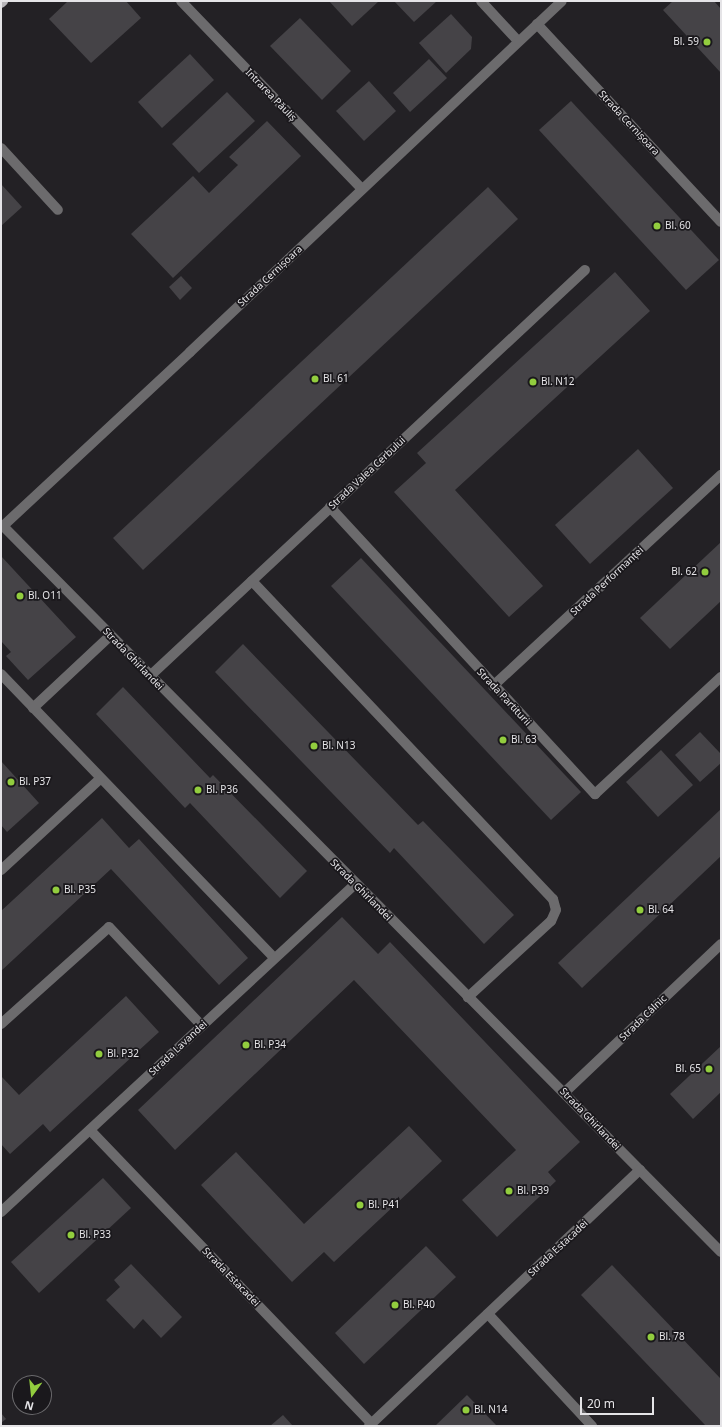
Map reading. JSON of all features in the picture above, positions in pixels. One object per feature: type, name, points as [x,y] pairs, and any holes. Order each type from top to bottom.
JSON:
[{"type":"street","name":"Intrarea Păuliș","points":[[181,1],[362,189]]},
{"type":"street","points":[[481,1],[518,42]]},
{"type":"street","name":"Strada Cernișoara","points":[[2,525],[562,1]]},
{"type":"street","name":"Strada Cernișoara","points":[[537,24],[721,222]]},
{"type":"street","points":[[1,148],[58,210]]},
{"type":"street","name":"Strada Valea Cerbului","points":[[150,676],[585,270]]},
{"type":"street","name":"Strada Performanței","points":[[493,686],[721,476]]},
{"type":"street","name":"Strada Partiturii","points":[[330,507],[493,686],[595,794],[721,677]]},
{"type":"street","name":"Strada Ghirlandei","points":[[2,525],[355,884],[640,1170],[719,1246]]},
{"type":"street","points":[[252,580],[553,899],[556,910],[551,921],[468,997]]},
{"type":"street","points":[[33,708],[110,636]]},
{"type":"street","points":[[1,674],[100,779],[274,958]]},
{"type":"street","points":[[1,870],[100,779]]},
{"type":"street","name":"Strada Lavandei","points":[[1,1212],[355,884]]},
{"type":"street","points":[[1,1024],[109,927],[202,1026]]},
{"type":"street","name":"Strada Câlnic","points":[[564,1093],[721,944]]},
{"type":"street","name":"Strada Estacadei","points":[[90,1130],[370,1425],[640,1170]]},
{"type":"street","points":[[488,1314],[592,1426]]},
{"type":"building","points":[[68,1],[126,1],[141,18],[91,63],[49,19]]},
{"type":"building","points":[[329,1],[379,1],[352,26]]},
{"type":"building","points":[[394,1],[437,1],[414,22]]},
{"type":"building","name":"Bl. 59","points":[[673,1],[714,1],[721,9],[721,73],[663,10]]},
{"type":"building","points":[[451,14],[472,37],[471,49],[446,73],[419,43]]},
{"type":"building","points":[[300,18],[351,71],[322,100],[270,46]]},
{"type":"building","points":[[190,54],[214,80],[162,128],[138,102]]},
{"type":"building","points":[[429,59],[447,78],[410,112],[393,93]]},
{"type":"building","points":[[369,81],[396,111],[364,141],[336,111]]},
{"type":"building","points":[[227,92],[255,121],[199,173],[172,144]]},
{"type":"building","name":"Bl. 60","points":[[571,101],[719,260],[686,290],[539,130]]},
{"type":"building","points":[[267,121],[301,156],[173,278],[131,234],[193,176],[209,193],[238,165],[229,157]]},
{"type":"building","points":[[1,184],[22,207],[1,226]]},
{"type":"building","name":"Bl. 61","points":[[488,187],[518,219],[143,570],[113,538]]},
{"type":"building","name":"Bl. N12","points":[[615,272],[650,311],[455,490],[543,586],[509,617],[394,492],[426,463],[417,453]]},
{"type":"building","points":[[181,276],[192,288],[180,300],[169,287]]},
{"type":"building","points":[[638,449],[673,488],[590,564],[555,525]]},
{"type":"building","name":"Bl. 62","points":[[721,542],[721,601],[670,649],[640,618]]},
{"type":"building","name":"Bl. O11","points":[[1,556],[76,637],[28,680],[6,656],[11,652],[1,641]]},
{"type":"building","name":"Bl. 63","points":[[361,558],[581,792],[551,820],[331,586]]},
{"type":"building","name":"Bl. N13","points":[[243,644],[418,825],[423,821],[514,915],[484,944],[394,848],[390,853],[215,672]]},
{"type":"building","name":"Bl. P36","points":[[123,687],[210,778],[213,775],[307,871],[280,898],[190,803],[185,808],[96,714]]},
{"type":"building","points":[[700,732],[721,754],[721,763],[700,782],[675,755]]},
{"type":"building","points":[[661,750],[693,785],[658,817],[626,782]]},
{"type":"building","name":"Bl. P37","points":[[1,761],[39,803],[7,832],[1,825]]},
{"type":"building","name":"Bl. 64","points":[[721,809],[721,856],[582,988],[558,963]]},
{"type":"building","name":"Bl. P35","points":[[102,818],[129,848],[139,839],[248,958],[219,985],[111,869],[1,971],[1,911]]},
{"type":"building","name":"Bl. P34","points":[[342,917],[378,954],[390,942],[580,1142],[548,1172],[556,1181],[497,1237],[462,1200],[516,1150],[354,980],[175,1150],[138,1110]]},
{"type":"building","name":"Bl. P32","points":[[126,996],[159,1032],[50,1132],[43,1124],[10,1154],[1,1144],[1,1076],[19,1095]]},
{"type":"building","name":"Bl. 65","points":[[721,1046],[721,1092],[693,1119],[670,1094]]},
{"type":"building","name":"Bl. P41","points":[[409,1126],[442,1161],[334,1262],[324,1252],[292,1282],[201,1185],[236,1152],[304,1224]]},
{"type":"building","name":"Bl. P33","points":[[103,1178],[131,1208],[39,1293],[11,1262]]},
{"type":"building","name":"Bl. P40","points":[[426,1246],[456,1277],[364,1364],[335,1333]]},
{"type":"building","points":[[131,1264],[182,1317],[161,1338],[143,1319],[134,1329],[106,1300],[120,1287],[114,1280]]},
{"type":"building","name":"Bl. 78","points":[[612,1265],[721,1379],[721,1426],[706,1426],[581,1295]]},
{"type":"building","name":"Bl. N14","points":[[467,1395],[497,1426],[435,1426]]},
{"type":"building","points":[[1,1413],[6,1419],[1,1423]]},
{"type":"building","points":[[283,1415],[293,1426],[270,1426]]},
{"type":"place","name":"Bl. 59","points":[[707,42]]},
{"type":"place","name":"Bl. 60","points":[[657,226]]},
{"type":"place","name":"Bl. 61","points":[[315,379]]},
{"type":"place","name":"Bl. N12","points":[[533,382]]},
{"type":"place","name":"Bl. 62","points":[[705,572]]},
{"type":"place","name":"Bl. O11","points":[[20,596]]},
{"type":"place","name":"Bl. 63","points":[[503,740]]},
{"type":"place","name":"Bl. N13","points":[[314,746]]},
{"type":"place","name":"Bl. P37","points":[[11,782]]},
{"type":"place","name":"Bl. P36","points":[[198,790]]},
{"type":"place","name":"Bl. P35","points":[[56,890]]},
{"type":"place","name":"Bl. 64","points":[[640,910]]},
{"type":"place","name":"Bl. P34","points":[[246,1045]]},
{"type":"place","name":"Bl. P32","points":[[99,1054]]},
{"type":"place","name":"Bl. 65","points":[[709,1069]]},
{"type":"place","name":"Bl. P39","points":[[509,1191]]},
{"type":"place","name":"Bl. P41","points":[[360,1205]]},
{"type":"place","name":"Bl. P33","points":[[71,1235]]},
{"type":"place","name":"Bl. P40","points":[[395,1305]]},
{"type":"place","name":"Bl. 78","points":[[651,1337]]},
{"type":"place","name":"Bl. N14","points":[[466,1410]]}]
